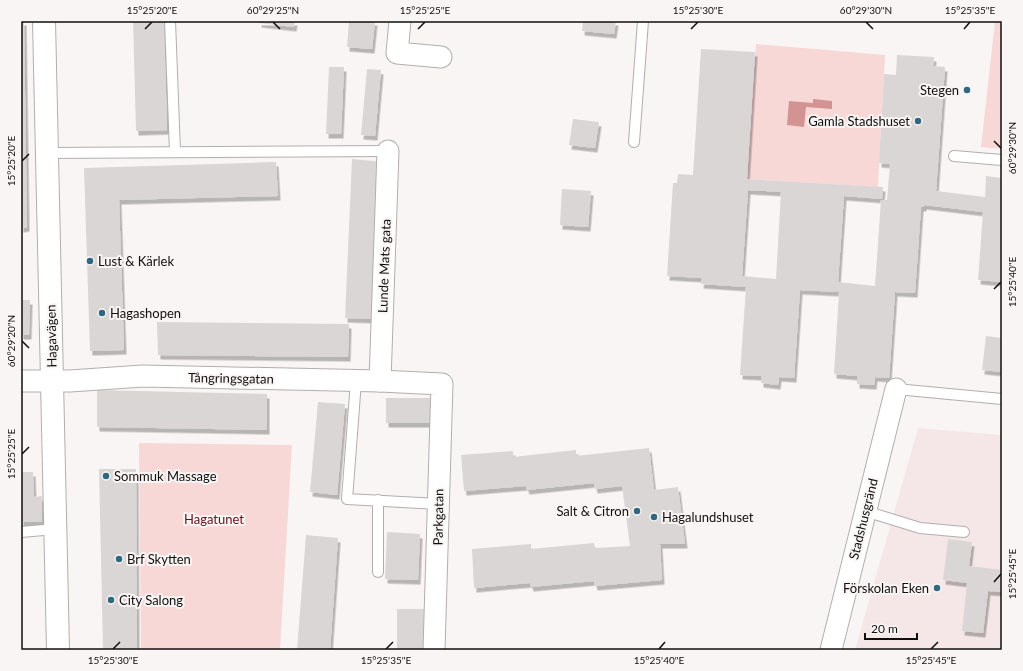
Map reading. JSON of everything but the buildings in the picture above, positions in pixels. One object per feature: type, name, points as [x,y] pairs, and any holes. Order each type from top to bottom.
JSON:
[{"type":"street","name":"Hagavägen","points":[[44,21],[58,650]]},
{"type":"street","points":[[400,21],[397,53],[441,57]]},
{"type":"street","name":"Lunde Mats gata","points":[[380,381],[388,151]]},
{"type":"street","name":"Tångringsgatan","points":[[21,381],[51,382],[143,376],[380,381],[442,384]]},
{"type":"street","name":"Parkgatan","points":[[434,650],[442,384]]},
{"type":"street","name":"Stadshusgränd","points":[[831,650],[896,389]]},
{"type":"lane","points":[[170,21],[175,152]]},
{"type":"lane","points":[[634,142],[643,21]]},
{"type":"lane","points":[[47,153],[388,151]]},
{"type":"lane","points":[[954,156],[1002,160]]},
{"type":"lane","points":[[356,381],[347,498],[438,504]]},
{"type":"lane","points":[[896,389],[1002,399]]},
{"type":"lane","points":[[378,500],[378,572]]},
{"type":"lane","points":[[865,511],[920,528],[964,532]]},
{"type":"lane","points":[[21,532],[55,529]]},
{"type":"shaded area","points":[[813,99],[832,101],[832,109],[806,107],[804,127],[787,125],[789,101],[813,103]]},
{"type":"shaded area","name":"Förskolan Eken","points":[[918,428],[1002,435],[1002,650],[855,650]]},
{"type":"green space","points":[[995,21],[1002,21],[1002,149],[981,147]]},
{"type":"green space","points":[[756,44],[885,55],[878,187],[747,179]]},
{"type":"green space","name":"Hagatunet","points":[[139,443],[292,445],[280,650],[141,650]]},
{"type":"place","name":"Stegen","points":[[967,90]]},
{"type":"place","name":"Gamla Stadshuset","points":[[918,121]]},
{"type":"place","name":"Lust & Kärlek","points":[[90,261]]},
{"type":"place","name":"Hagashopen","points":[[102,313]]},
{"type":"place","name":"Sommuk Massage","points":[[106,476]]},
{"type":"place","name":"Salt & Citron","points":[[637,511]]},
{"type":"place","name":"Hagalundshuset","points":[[654,517]]},
{"type":"place","name":"Brf Skytten","points":[[119,559]]},
{"type":"place","name":"Förskolan Eken","points":[[937,588]]},
{"type":"place","name":"City Salong","points":[[111,600]]}]
